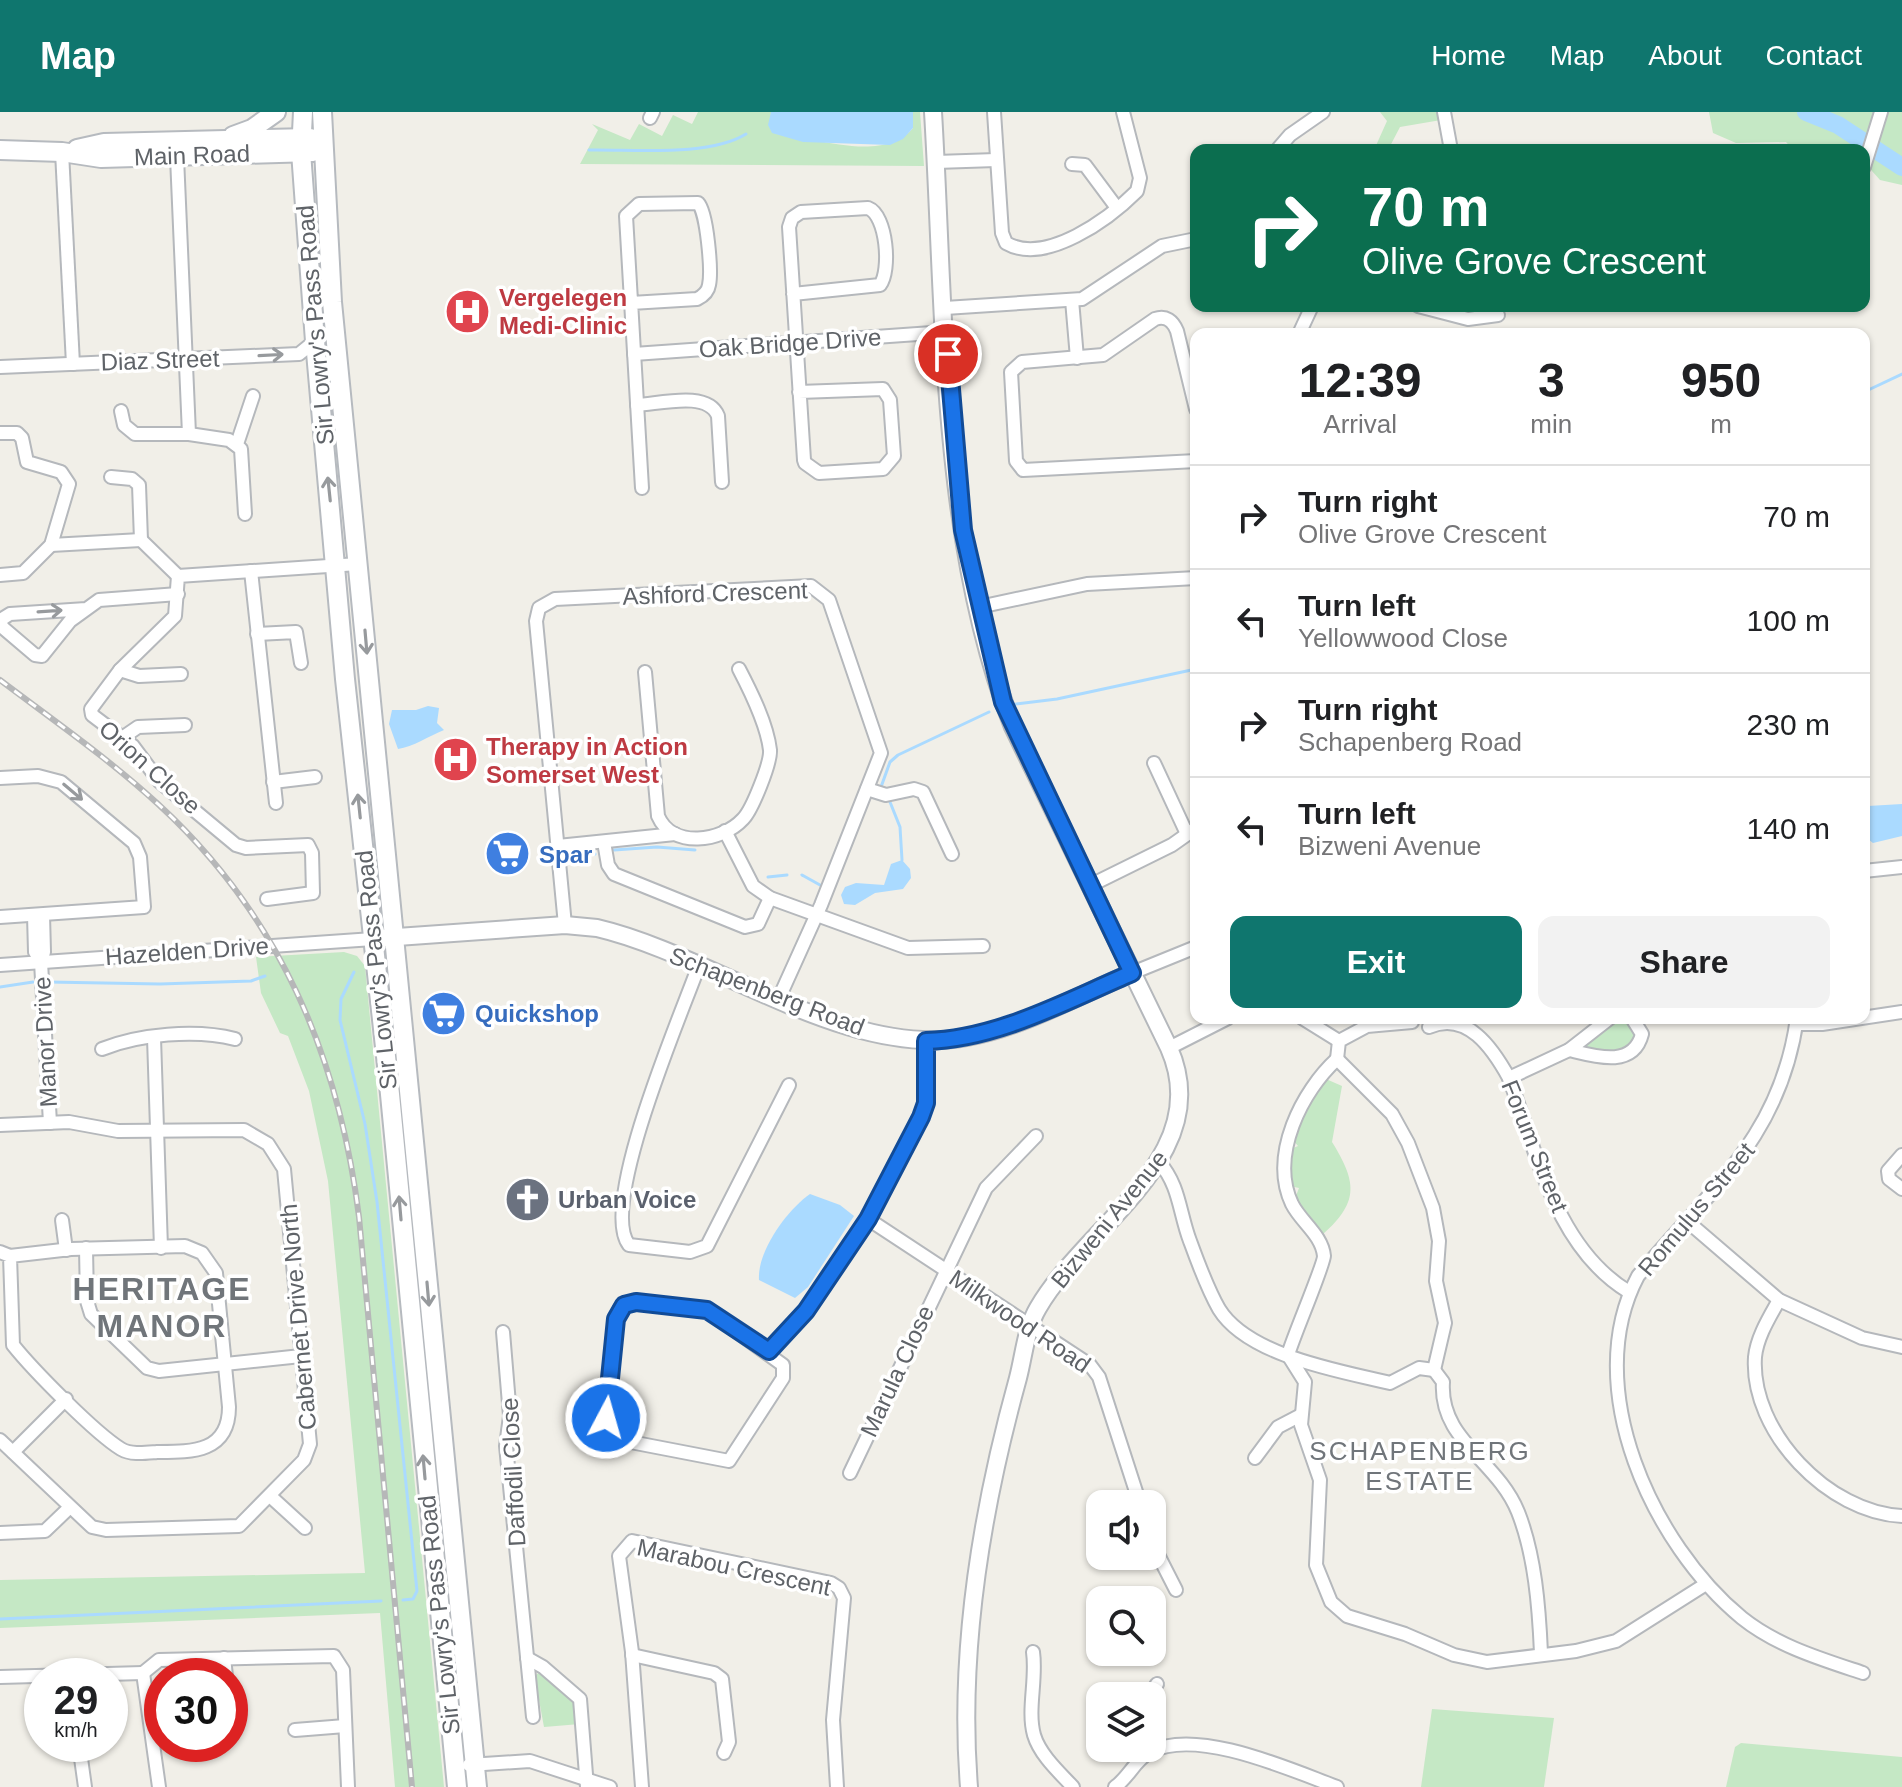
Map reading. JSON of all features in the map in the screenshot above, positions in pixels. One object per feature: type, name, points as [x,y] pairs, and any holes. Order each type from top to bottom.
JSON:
[{"type":"main road","points":[[215,142],[252,129],[276,112]]},
{"type":"main road","points":[[300,146],[303,112]]},
{"type":"main road","points":[[322,112],[322,145]]},
{"type":"main road","name":"Main Road","points":[[62,152],[104,143],[215,142],[300,146]]},
{"type":"main road","name":"Main Road","points":[[0,150],[62,152],[101,158],[177,157],[322,145]]},
{"type":"main road","name":"Sir Lowry's Pass Road","points":[[322,145],[332,302],[477,1787]]},
{"type":"main road","name":"Sir Lowry's Pass Road","points":[[300,146],[315,341],[457,1787]]},
{"type":"street","name":"Bizweni Avenue","points":[[933,112],[958,494],[979,607],[1008,715],[1181,1078],[1179,1121],[1159,1162],[1054,1284],[1031,1326],[1008,1415],[979,1570],[965,1729],[969,1787]]},
{"type":"street","points":[[994,112],[1002,233],[1010,245],[1069,242],[1135,194],[1140,182],[1123,112]]},
{"type":"street","points":[[1282,144],[1323,112]]},
{"type":"street","points":[[1444,112],[1450,144]]},
{"type":"street","points":[[1870,149],[1881,112]]},
{"type":"street","points":[[62,152],[73,364]]},
{"type":"street","points":[[177,157],[189,434]]},
{"type":"street","points":[[936,162],[996,160]]},
{"type":"street","points":[[1072,164],[1085,165],[1117,208]]},
{"type":"street","points":[[631,303],[697,299],[706,293],[710,282],[705,215],[698,203],[639,204],[628,212],[631,303],[642,488]]},
{"type":"street","points":[[793,294],[880,285],[885,272],[882,221],[878,213],[868,208],[794,215],[789,227],[793,294],[796,344],[799,392],[804,460],[809,469],[819,473],[879,469],[891,463],[894,456],[890,400],[883,389],[799,392]]},
{"type":"street","points":[[945,308],[1072,300],[1093,294],[1162,246],[1190,240]]},
{"type":"street","points":[[1072,300],[1077,358]]},
{"type":"street","points":[[1441,312],[1468,319],[1498,315]]},
{"type":"street","points":[[1190,384],[1177,331],[1168,319],[1155,319],[1103,355],[1022,362],[1012,369],[1016,461],[1023,470],[1190,461]]},
{"type":"street","points":[[1468,319],[1469,328]]},
{"type":"street","name":"Oak Bridge Drive","points":[[634,354],[946,332]]},
{"type":"street","name":"Diaz Street","points":[[0,367],[299,354],[315,341]]},
{"type":"street","points":[[237,444],[247,423],[253,396]]},
{"type":"street","points":[[637,405],[703,401],[714,406],[718,416],[722,482]]},
{"type":"street","points":[[121,411],[124,425],[135,434],[189,434],[237,444],[244,456],[245,514]]},
{"type":"street","points":[[0,433],[17,433],[22,438],[30,464],[61,472],[69,480],[51,545],[23,573],[0,575]]},
{"type":"street","points":[[111,477],[132,479],[139,485],[141,540],[178,576],[358,564]]},
{"type":"street","points":[[51,545],[141,540]]},
{"type":"street","points":[[251,571],[276,803]]},
{"type":"street","name":"Orion Close","points":[[178,576],[175,616],[120,670],[91,712],[122,738],[159,781],[238,846],[303,843],[310,847],[313,893],[267,899]]},
{"type":"street","points":[[979,607],[1087,584],[1190,578]]},
{"type":"street","name":"Ashford Crescent","points":[[565,925],[536,621],[539,608],[550,599],[803,586],[818,589],[829,600],[879,745],[879,760],[779,998]]},
{"type":"street","points":[[86,609],[10,614],[2,619],[1,626],[35,655],[42,656],[70,621],[109,598],[178,594]]},
{"type":"street","points":[[257,634],[296,632],[301,663]]},
{"type":"street","points":[[558,846],[675,834],[706,838],[725,831],[746,817],[770,756],[750,689],[739,669]]},
{"type":"street","points":[[120,670],[139,676],[181,674]]},
{"type":"street","points":[[645,672],[658,816],[675,834]]},
{"type":"street","points":[[122,738],[138,727],[185,725]]},
{"type":"street","points":[[1154,763],[1190,829]]},
{"type":"street","points":[[0,778],[38,776],[61,782],[138,850],[144,907],[0,917]]},
{"type":"street","points":[[273,782],[315,777]]},
{"type":"street","points":[[867,789],[886,795],[914,789],[923,792],[952,854]]},
{"type":"street","points":[[725,831],[753,886],[770,898],[908,948],[983,946]]},
{"type":"street","points":[[1089,886],[1190,832]]},
{"type":"street","points":[[604,842],[608,865],[614,874],[745,927],[758,924],[770,898]]},
{"type":"street","points":[[1870,870],[1902,867]]},
{"type":"street","name":"Manor Drive","points":[[38,915],[44,952],[41,962],[50,1123]]},
{"type":"street","name":"Schapenberg Road","points":[[373,939],[565,925],[613,932],[860,1030],[926,1041],[970,1037],[996,1029],[1132,973]]},
{"type":"street","name":"Hazelden Drive","points":[[0,965],[373,939]]},
{"type":"street","points":[[1132,973],[1190,949]]},
{"type":"street","points":[[699,965],[631,1155],[623,1231],[629,1245],[690,1252],[707,1246],[789,1085]]},
{"type":"street","points":[[1870,1017],[1902,1012]]},
{"type":"street","points":[[1169,1048],[1216,1024]]},
{"type":"street","points":[[1312,1024],[1339,1041]]},
{"type":"street","points":[[1339,1041],[1365,1024]]},
{"type":"street","name":"Forum Street","points":[[1429,1027],[1442,1024]]},
{"type":"street","name":"Forum Street","points":[[1456,1024],[1471,1030],[1498,1057],[1509,1078],[1553,1197],[1580,1250],[1629,1292]]},
{"type":"street","points":[[1509,1078],[1569,1050],[1602,1024]]},
{"type":"street","points":[[1569,1050],[1610,1059],[1628,1054],[1636,1049],[1642,1034],[1636,1024]]},
{"type":"street","name":"Romulus Street","points":[[1796,1024],[1787,1072],[1771,1112],[1742,1156],[1638,1276],[1629,1292],[1616,1365],[1625,1427],[1652,1505],[1706,1584],[1768,1635],[1863,1673]]},
{"type":"street","points":[[102,1049],[123,1041],[154,1038],[204,1035],[235,1039]]},
{"type":"street","points":[[154,1038],[160,1131],[161,1248]]},
{"type":"street","points":[[769,1351],[806,1311],[868,1219],[923,1113],[926,1041]]},
{"type":"street","points":[[1288,1355],[1324,1260],[1318,1240],[1298,1215],[1287,1187],[1291,1130],[1301,1102],[1314,1081],[1337,1059],[1339,1041]]},
{"type":"street","points":[[1337,1059],[1392,1114],[1408,1143],[1433,1208],[1439,1241],[1436,1281],[1445,1323],[1434,1370]]},
{"type":"street","points":[[0,1125],[83,1123],[118,1131],[160,1131]]},
{"type":"street","name":"Cabernet Drive North","points":[[0,1440],[69,1508],[92,1527],[106,1530],[239,1526],[310,1451],[283,1162],[256,1134],[244,1130],[160,1131]]},
{"type":"street","name":"Marula Close","points":[[850,1473],[944,1269],[986,1188],[1036,1136]]},
{"type":"street","points":[[1902,1155],[1888,1171],[1889,1179],[1902,1189]]},
{"type":"street","points":[[1159,1162],[1176,1186],[1187,1232],[1219,1308],[1250,1338],[1288,1355],[1390,1383],[1419,1368],[1434,1370],[1443,1382],[1442,1403],[1453,1429],[1488,1464],[1517,1509],[1530,1557],[1541,1653]]},
{"type":"street","name":"Milkwood Road","points":[[868,1219],[1096,1372],[1135,1490]]},
{"type":"street","points":[[62,1220],[66,1250]]},
{"type":"street","points":[[1687,1221],[1779,1300],[1862,1338],[1902,1347]]},
{"type":"street","points":[[86,1248],[87,1301],[91,1314],[138,1361],[159,1371],[301,1356]]},
{"type":"street","points":[[86,1248],[194,1248],[214,1266],[227,1423],[202,1450],[125,1451],[66,1399],[11,1340],[5,1254],[86,1248]]},
{"type":"street","points":[[1779,1300],[1757,1344],[1755,1360],[1764,1405],[1775,1428],[1791,1454],[1822,1484],[1866,1508],[1902,1516]]},
{"type":"street","points":[[636,1302],[707,1310],[769,1351],[780,1361],[785,1373],[729,1461],[615,1439],[607,1431],[616,1319],[624,1305],[636,1302]]},
{"type":"street","name":"Daffodil Close","points":[[503,1332],[510,1416],[506,1446],[533,1717]]},
{"type":"street","points":[[1288,1355],[1305,1382],[1301,1415],[1320,1480],[1316,1565],[1331,1602],[1340,1612],[1357,1622],[1405,1634],[1471,1660],[1509,1660],[1541,1653],[1576,1651],[1616,1641],[1706,1584]]},
{"type":"street","points":[[13,1452],[66,1399]]},
{"type":"street","points":[[1255,1458],[1278,1427],[1301,1415]]},
{"type":"street","points":[[270,1496],[305,1528]]},
{"type":"street","points":[[0,1533],[45,1531],[69,1508]]},
{"type":"street","name":"Marabou Crescent","points":[[642,1787],[632,1655],[619,1556],[632,1541],[831,1583],[844,1598],[833,1720],[837,1787]]},
{"type":"street","points":[[1166,1570],[1176,1590]]},
{"type":"street","points":[[1033,1652],[1036,1672],[1034,1734],[1046,1757],[1073,1787]]},
{"type":"street","points":[[632,1655],[714,1673],[722,1679],[729,1742],[724,1753]]},
{"type":"street","points":[[224,1658],[334,1656],[342,1666],[348,1787]]},
{"type":"street","points":[[527,1658],[543,1667],[580,1699],[588,1782]]},
{"type":"street","points":[[128,1674],[143,1673],[159,1787]]},
{"type":"street","points":[[0,1677],[24,1677]]},
{"type":"street","points":[[295,1730],[345,1726]]},
{"type":"street","points":[[1166,1748],[1226,1748],[1337,1787]]},
{"type":"street","points":[[455,1767],[530,1761],[610,1787]]},
{"type":"street","points":[[82,1762],[85,1787]]},
{"type":"street","points":[[1118,1786],[1139,1762]]},
{"type":"green space","points":[[698,112],[771,112],[770,129],[825,142],[866,147],[900,139],[913,128],[913,112],[920,112],[924,166],[580,164],[598,130],[592,124],[630,140],[639,124],[662,136],[673,115],[692,124]]},
{"type":"green space","points":[[1380,112],[1440,112],[1441,120],[1400,127],[1391,144],[1377,144],[1387,121]]},
{"type":"green space","points":[[1709,112],[1902,112],[1902,185],[1880,180],[1870,169],[1870,144],[1736,143],[1713,133]]},
{"type":"green space","points":[[344,952],[357,956],[365,966],[444,1787],[395,1787],[380,1613],[0,1628],[0,1580],[365,1573],[328,1181],[309,1091],[288,1036],[280,1033],[261,993],[256,957]]},
{"type":"green space","points":[[1608,1024],[1631,1024],[1637,1030],[1632,1045],[1614,1054],[1582,1047]]},
{"type":"green space","points":[[1326,1079],[1342,1086],[1332,1142],[1347,1170],[1350,1192],[1342,1214],[1320,1237],[1294,1201],[1299,1188],[1290,1186],[1291,1149],[1298,1146],[1292,1139],[1300,1115]]},
{"type":"green space","points":[[540,1672],[574,1697],[580,1724],[544,1727],[539,1700],[534,1696],[533,1677]]},
{"type":"green space","points":[[1432,1709],[1554,1718],[1544,1787],[1421,1787]]},
{"type":"green space","points":[[1741,1743],[1902,1757],[1902,1787],[1726,1787],[1735,1747]]},
{"type":"water","points":[[771,112],[913,112],[913,128],[903,139],[890,145],[803,142],[772,133],[768,125]]},
{"type":"water","points":[[428,706],[439,708],[437,723],[444,730],[398,749],[389,724],[392,710],[416,710]]},
{"type":"water","points":[[1902,804],[1902,836],[1873,843],[1870,841],[1870,806]]},
{"type":"water","points":[[902,860],[910,869],[911,878],[903,889],[875,893],[855,905],[844,904],[841,895],[845,887],[856,883],[884,885],[891,864]]},
{"type":"water","points":[[810,1194],[840,1205],[854,1216],[808,1287],[795,1298],[759,1280],[760,1269],[775,1232],[792,1210]]},
{"type":"waterway","points":[[1806,112],[1838,125],[1867,144]]},
{"type":"waterway","points":[[589,150],[692,149],[712,146],[746,134]]},
{"type":"waterway","points":[[1870,146],[1902,167]]},
{"type":"waterway","points":[[1870,389],[1902,374]]},
{"type":"waterway","points":[[1016,704],[1057,699],[1190,670]]},
{"type":"waterway","points":[[881,787],[890,762],[898,755],[989,712]]},
{"type":"waterway","points":[[890,802],[900,827],[902,860]]},
{"type":"waterway","points":[[614,850],[657,847],[695,850]]},
{"type":"waterway","points":[[573,858],[595,854]]},
{"type":"waterway","points":[[768,877],[787,875]]},
{"type":"waterway","points":[[802,875],[820,885]]},
{"type":"waterway","points":[[354,972],[341,999],[340,1020],[365,1124],[377,1202],[417,1591],[413,1599],[403,1600]]},
{"type":"waterway","points":[[48,982],[160,984],[251,981],[265,976]]},
{"type":"waterway","points":[[0,987],[33,982]]},
{"type":"waterway","points":[[0,1619],[381,1601]]},
{"type":"railway","points":[[0,680],[120,771],[201,847],[238,893],[269,941],[319,1045],[350,1158],[359,1217],[412,1787]]},
{"type":"place","name":"Vergelegen Medi-Clinic","points":[[468,311]]},
{"type":"place","name":"Therapy in Action Somerset West","points":[[455,760]]},
{"type":"place","name":"Spar","points":[[508,854]]},
{"type":"place","name":"Quickshop","points":[[444,1013]]},
{"type":"place","name":"Urban Voice","points":[[527,1199]]},
{"type":"district","name":"HERITAGE MANOR","points":[[162,1308]]},
{"type":"district","name":"SCHAPENBERG ESTATE","points":[[1420,1466]]},
{"type":"route","points":[[606,1418],[616,1319],[624,1305],[636,1302],[707,1310],[769,1351],[806,1311],[868,1219],[923,1113],[926,1099],[926,1041],[970,1037],[996,1029],[1132,973],[1003,702],[963,530],[948,354]]}]
